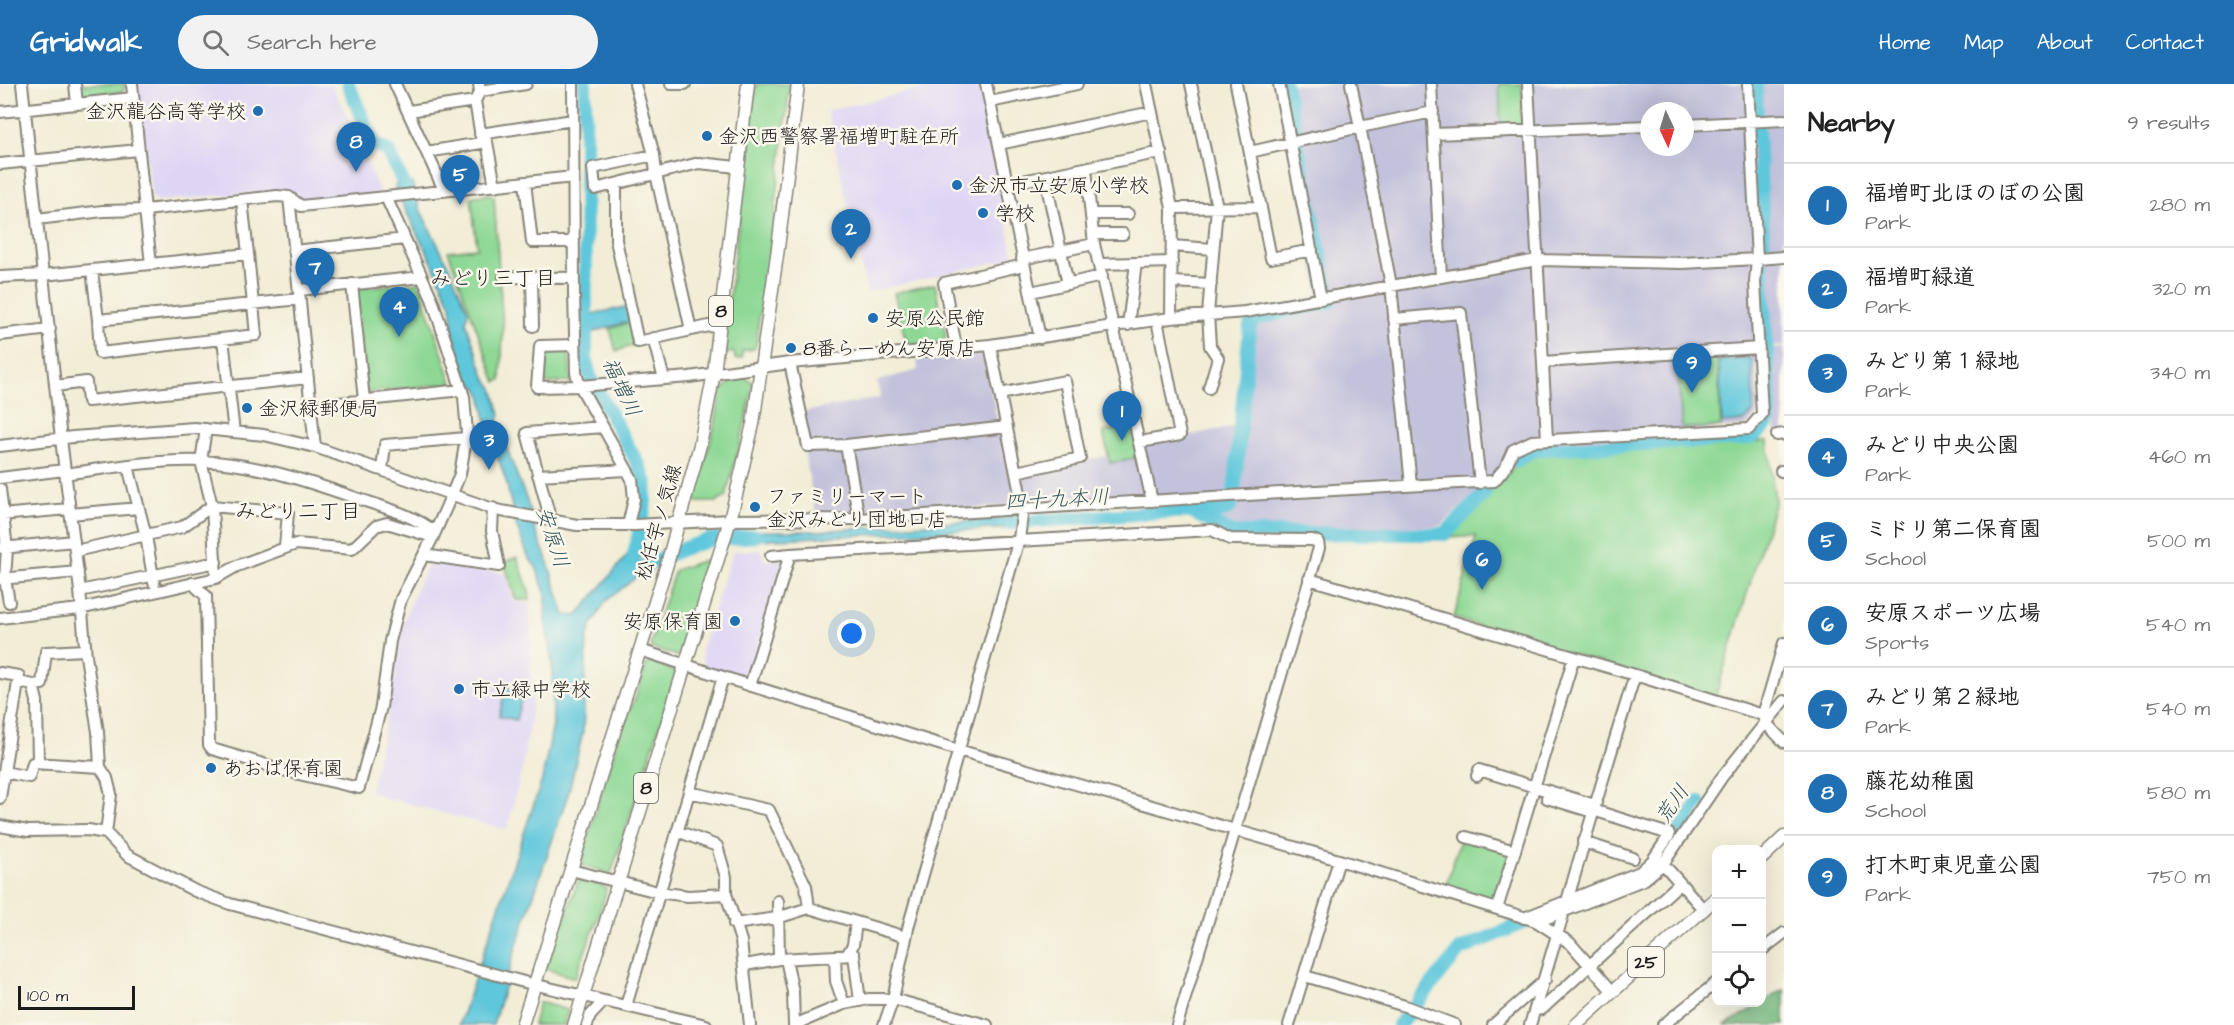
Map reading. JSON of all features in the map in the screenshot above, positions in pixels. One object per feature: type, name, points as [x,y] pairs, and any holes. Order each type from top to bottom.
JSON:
[{"type":"main road","name":"松任宇ノ気線","points":[[522,1025],[529,983],[571,870],[678,528],[700,444],[714,373],[748,84]]},
{"type":"main road","name":"8","points":[[574,1025],[728,526],[753,424],[763,366],[798,84]]},
{"type":"main road","points":[[1766,854],[1783,839]]},
{"type":"main road","name":"25","points":[[1576,1025],[1715,899]]},
{"type":"street","points":[[22,84],[85,650],[98,732],[100,767],[111,794],[106,833]]},
{"type":"street","points":[[75,84],[77,104]]},
{"type":"street","points":[[132,84],[151,264]]},
{"type":"street","points":[[395,84],[444,190]]},
{"type":"street","points":[[409,111],[478,92],[526,84]]},
{"type":"street","points":[[573,84],[576,373],[632,479],[634,499],[631,525]]},
{"type":"street","points":[[635,84],[654,155],[656,174],[691,330]]},
{"type":"street","points":[[986,84],[1040,338]]},
{"type":"street","points":[[990,102],[1077,84]]},
{"type":"street","points":[[1146,84],[1172,208],[1171,318]]},
{"type":"street","points":[[1191,84],[1217,207],[1208,314],[1210,346],[1218,358],[1209,388]]},
{"type":"street","points":[[1236,84],[1271,258],[1312,250]]},
{"type":"street","points":[[1279,84],[1321,299]]},
{"type":"street","points":[[1351,84],[1391,285],[1411,485]]},
{"type":"street","points":[[1431,84],[1441,277]]},
{"type":"street","points":[[1528,84],[1547,439]]},
{"type":"street","points":[[0,446],[172,430],[206,429],[264,435],[315,447],[509,513],[577,525],[650,524],[678,528],[1023,512],[1234,495],[1494,482],[1505,468],[1513,450],[1532,441],[1749,429],[1762,414],[1748,84]]},
{"type":"street","points":[[478,92],[484,138],[495,186]]},
{"type":"street","points":[[0,112],[133,98]]},
{"type":"street","points":[[999,144],[1152,112]]},
{"type":"street","points":[[1250,152],[1433,112]]},
{"type":"street","points":[[426,152],[573,120]]},
{"type":"street","points":[[1694,125],[1784,120]]},
{"type":"street","points":[[1434,134],[1640,126]]},
{"type":"street","points":[[0,164],[138,150]]},
{"type":"street","points":[[1008,184],[1161,152]]},
{"type":"street","points":[[654,155],[593,168],[594,189],[699,164],[737,167]]},
{"type":"street","points":[[1086,169],[1093,239],[1152,501]]},
{"type":"street","points":[[37,219],[277,196],[289,197],[301,206],[573,177]]},
{"type":"street","points":[[1045,177],[1068,284]]},
{"type":"street","points":[[525,182],[532,242],[573,242]]},
{"type":"street","points":[[616,184],[616,240],[638,342],[691,330],[719,327]]},
{"type":"street","points":[[289,197],[315,447]]},
{"type":"street","points":[[192,583],[206,596],[209,746],[212,749],[290,772],[359,788],[381,707],[390,641],[401,599],[452,494],[460,474],[466,438],[462,390],[432,299],[389,197]]},
{"type":"street","points":[[92,270],[100,353],[256,335],[242,200]]},
{"type":"street","points":[[1172,208],[1261,207]]},
{"type":"street","points":[[1091,214],[1128,214]]},
{"type":"street","points":[[956,347],[944,283],[1023,262],[1093,239],[1123,234]]},
{"type":"street","points":[[294,251],[405,239]]},
{"type":"street","points":[[1172,246],[1214,249]]},
{"type":"street","points":[[0,277],[43,275],[248,254]]},
{"type":"street","points":[[575,345],[540,346],[537,387],[583,386],[664,379],[790,363],[990,345],[1171,318],[1245,312],[1537,260],[1683,263],[1784,257]]},
{"type":"street","points":[[1100,264],[1172,262]]},
{"type":"street","points":[[1128,324],[1136,263]]},
{"type":"street","points":[[1031,292],[1102,276]]},
{"type":"street","points":[[98,320],[253,304],[352,284],[422,277]]},
{"type":"street","points":[[504,277],[574,278]]},
{"type":"street","points":[[532,278],[533,326]]},
{"type":"street","points":[[1172,282],[1211,284]]},
{"type":"street","points":[[352,284],[364,400]]},
{"type":"street","points":[[1394,319],[1461,313],[1480,483]]},
{"type":"street","points":[[1140,442],[1180,435],[1157,320]]},
{"type":"street","points":[[0,334],[50,329]]},
{"type":"street","points":[[653,338],[664,379]]},
{"type":"street","points":[[223,339],[234,432]]},
{"type":"street","points":[[884,1025],[894,999],[906,937],[1020,537],[1023,512],[990,345]]},
{"type":"street","points":[[1543,362],[1759,348]]},
{"type":"street","points":[[790,363],[808,446],[846,445],[1007,427]]},
{"type":"street","points":[[55,386],[86,382],[88,401],[308,378]]},
{"type":"street","points":[[1000,394],[1065,381],[1080,458],[1016,472]]},
{"type":"street","points":[[311,406],[462,390]]},
{"type":"street","points":[[551,521],[527,433],[603,427]]},
{"type":"street","points":[[206,429],[201,461],[212,506],[216,578]]},
{"type":"street","points":[[382,470],[385,445],[466,438]]},
{"type":"street","points":[[846,445],[859,519]]},
{"type":"street","points":[[0,478],[201,461],[258,469],[310,482],[424,523],[434,534]]},
{"type":"street","points":[[128,466],[146,536],[156,592]]},
{"type":"street","points":[[538,475],[627,470]]},
{"type":"street","points":[[0,489],[3,579],[9,602]]},
{"type":"street","points":[[3,547],[74,546],[146,536],[182,527],[212,506],[288,513],[285,547]]},
{"type":"street","points":[[2,515],[138,508]]},
{"type":"street","points":[[424,555],[499,566],[492,531],[494,508]]},
{"type":"street","points":[[0,618],[80,609],[216,578],[237,566],[296,544],[352,549],[376,526],[387,523],[434,534]]},
{"type":"street","points":[[771,556],[1020,537],[1212,530],[1230,539],[1318,542],[1319,548],[1177,1025]]},
{"type":"street","points":[[750,686],[790,554]]},
{"type":"street","points":[[80,591],[216,562]]},
{"type":"street","points":[[3,579],[78,572]]},
{"type":"street","points":[[1309,579],[1635,675],[1765,719],[1784,742]]},
{"type":"street","points":[[1765,719],[1784,643]]},
{"type":"street","points":[[18,682],[42,684],[46,652],[85,650]]},
{"type":"street","points":[[640,650],[958,750],[1339,860],[1537,922],[1570,943],[1613,992]]},
{"type":"street","points":[[1497,909],[1574,657]]},
{"type":"street","points":[[0,673],[19,676],[0,798]]},
{"type":"street","points":[[1530,1025],[1546,979],[1583,842],[1635,675]]},
{"type":"street","points":[[626,1006],[723,677]]},
{"type":"street","points":[[33,685],[38,701],[38,764]]},
{"type":"street","points":[[1524,918],[1645,879],[1765,719],[1784,701]]},
{"type":"street","points":[[4,772],[29,777],[33,763],[100,767]]},
{"type":"street","points":[[1533,790],[1669,834],[1659,860]]},
{"type":"street","points":[[689,792],[769,810],[806,886],[809,908]]},
{"type":"street","points":[[0,826],[28,831],[88,830],[106,833],[127,855],[195,891],[230,904],[529,983],[706,1025]]},
{"type":"street","points":[[677,831],[717,846],[726,877],[726,894],[741,941],[750,1025]]},
{"type":"street","points":[[1467,837],[1515,851]]},
{"type":"street","points":[[1583,842],[1633,858]]},
{"type":"street","points":[[1289,1025],[1339,860]]},
{"type":"street","points":[[1659,860],[1704,910]]},
{"type":"street","points":[[571,870],[658,892],[688,896],[726,894]]},
{"type":"street","points":[[1535,1010],[1542,1009],[1680,883]]},
{"type":"street","points":[[778,901],[777,918],[782,959],[793,992],[794,1025],[844,1004],[894,999],[987,1025]]},
{"type":"street","points":[[1537,922],[1565,906]]},
{"type":"street","points":[[734,924],[777,918],[809,908],[906,937]]},
{"type":"street","points":[[848,955],[853,945],[856,922]]},
{"type":"street","points":[[1766,946],[1784,933]]},
{"type":"street","points":[[745,965],[782,959],[854,955],[860,1001]]},
{"type":"street","points":[[835,956],[836,981],[844,1004]]},
{"type":"street","points":[[1305,976],[1405,1006],[1455,1025]]},
{"type":"street","points":[[1493,1025],[1546,979]]},
{"type":"street","points":[[1663,1025],[1712,986]]},
{"type":"street","points":[[587,1025],[590,1016],[604,1001]]},
{"type":"shaded area","points":[[136,84],[331,84],[353,128],[380,193],[302,202],[287,190],[157,201],[152,197]]},
{"type":"shaded area","points":[[941,84],[978,84],[1014,258],[867,292],[827,111]]},
{"type":"shaded area","points":[[1280,84],[1784,84],[1784,346],[1756,347],[1758,410],[1746,426],[1512,447],[1506,453],[1503,464],[1492,477],[1441,526],[1233,530],[1162,496],[846,516],[816,515],[797,413],[880,398],[877,381],[918,370],[917,358],[977,353],[984,359],[1009,475],[1107,456],[1109,463],[1144,455],[1144,445],[1235,426],[1248,321],[1256,316],[1320,302]]},
{"type":"shaded area","points":[[1784,348],[1784,431],[1775,431],[1771,349]]},
{"type":"shaded area","points":[[761,550],[764,561],[783,560],[750,676],[745,679],[705,668],[701,650],[733,551]]},
{"type":"shaded area","points":[[431,561],[506,574],[514,602],[530,603],[532,706],[523,764],[507,830],[380,796],[370,791],[393,690],[405,617]]},
{"type":"green space","points":[[78,84],[126,84],[123,92],[82,95]]},
{"type":"green space","points":[[756,84],[790,84],[767,278],[756,345],[754,349],[742,351],[742,358],[735,359],[734,352],[722,354]]},
{"type":"green space","points":[[1499,84],[1522,84],[1524,127],[1501,128]]},
{"type":"green space","points":[[490,194],[494,197],[503,328],[501,380],[496,382],[448,251],[477,248],[471,197]]},
{"type":"green space","points":[[419,282],[452,383],[366,393],[356,291],[360,288]]},
{"type":"green space","points":[[935,284],[946,337],[941,343],[907,346],[894,293]]},
{"type":"green space","points":[[630,322],[635,345],[616,351],[610,329]]},
{"type":"green space","points":[[568,349],[571,382],[546,383],[543,379],[544,353],[546,350]]},
{"type":"green space","points":[[1717,356],[1721,427],[1682,428],[1677,358]]},
{"type":"green space","points":[[745,378],[753,382],[751,397],[726,497],[717,502],[696,502],[694,500],[715,424],[721,391],[732,380]]},
{"type":"green space","points":[[1132,425],[1138,457],[1110,463],[1103,432]]},
{"type":"green space","points":[[1768,441],[1775,502],[1715,698],[1454,618],[1476,536],[1446,538],[1518,463],[1531,454]]},
{"type":"green space","points":[[517,557],[530,600],[516,600],[504,562]]},
{"type":"green space","points":[[711,558],[682,652],[677,656],[652,648],[650,645],[675,570]]},
{"type":"green space","points":[[653,662],[677,673],[611,874],[582,865],[581,861],[620,731],[635,699],[647,663]]},
{"type":"green space","points":[[1461,837],[1510,852],[1496,898],[1490,901],[1445,888]]},
{"type":"green space","points":[[578,881],[590,881],[606,888],[606,891],[575,978],[546,969]]},
{"type":"green space","points":[[1784,989],[1784,1025],[1724,1025],[1756,1007],[1766,1007],[1766,1000]]},
{"type":"green space","points":[[539,1002],[568,1010],[564,1025],[533,1025]]},
{"type":"water","points":[[412,183],[420,209],[468,311],[466,322],[485,377],[493,388],[500,415],[497,423],[527,501],[565,615],[577,616],[638,542],[636,537],[644,535],[639,561],[643,563],[654,557],[657,561],[606,601],[591,626],[587,639],[583,732],[569,791],[517,944],[493,1025],[459,1025],[542,780],[553,725],[552,664],[545,619],[546,595],[536,567],[529,558],[516,525],[506,481],[487,426],[481,393],[476,386],[469,383],[450,326],[453,325],[451,305],[395,188],[396,184]]},
{"type":"water","points":[[627,307],[630,321],[590,333],[591,314]]},
{"type":"water","points":[[1749,358],[1752,360],[1753,412],[1745,421],[1722,423],[1719,361]]},
{"type":"water","points":[[1017,518],[1014,528],[735,541],[745,531],[816,531]]},
{"type":"water","points":[[716,535],[717,543],[682,553],[680,547],[682,545]]},
{"type":"water","points":[[506,687],[523,692],[516,720],[499,716]]},
{"type":"waterway","name":"安原川","points":[[348,84],[374,144],[388,151],[410,201]]},
{"type":"waterway","name":"福増川","points":[[585,84],[586,362],[591,379],[646,483],[644,511],[634,554]]},
{"type":"waterway","name":"四十九本川","points":[[1285,84],[1328,292]]},
{"type":"waterway","points":[[1756,84],[1757,115]]},
{"type":"waterway","points":[[1758,129],[1764,252]]},
{"type":"waterway","points":[[1516,461],[1531,451],[1542,449],[1744,439],[1759,433],[1768,421],[1770,410],[1762,266]]},
{"type":"waterway","name":"四十九本川","points":[[1009,523],[1164,512],[1224,511],[1231,506],[1235,484],[1250,326],[1255,319],[1330,302]]},
{"type":"waterway","points":[[1191,512],[1232,533],[1445,534],[1485,493]]},
{"type":"waterway","name":"四十九本川","points":[[640,568],[682,549],[709,540],[756,536]]},
{"type":"waterway","name":"荒川","points":[[1651,869],[1699,802]]},
{"type":"waterway","name":"荒川","points":[[1399,1025],[1460,950],[1525,922]]},
{"type":"place","name":"金沢龍谷高等学校","points":[[258,111]]},
{"type":"place","name":"金沢西警察署福増町駐在所","points":[[707,136]]},
{"type":"place","name":"藤花幼稚園","points":[[356,172]]},
{"type":"place","name":"金沢市立安原小学校","points":[[957,185]]},
{"type":"place","name":"ミドリ第二保育園","points":[[460,205]]},
{"type":"place","name":"学校","points":[[983,213]]},
{"type":"place","name":"福増町緑道","points":[[851,259]]},
{"type":"place","name":"みどり第２緑地","points":[[315,298]]},
{"type":"place","name":"安原公民館","points":[[873,318]]},
{"type":"place","name":"みどり中央公園","points":[[399,337]]},
{"type":"place","name":"8番らーめん安原店","points":[[791,348]]},
{"type":"place","name":"打木町東児童公園","points":[[1692,393]]},
{"type":"place","name":"金沢緑郵便局","points":[[247,408]]},
{"type":"place","name":"福増町北ほのぼの公園","points":[[1122,441]]},
{"type":"place","name":"みどり第１緑地","points":[[489,470]]},
{"type":"place","name":"ファミリーマート 金沢みどり団地口店","points":[[755,507]]},
{"type":"place","name":"安原スポーツ広場","points":[[1482,590]]},
{"type":"place","name":"安原保育園","points":[[735,621]]},
{"type":"place","name":"市立緑中学校","points":[[459,689]]},
{"type":"place","name":"あおば保育園","points":[[211,768]]},
{"type":"district","name":"みどり三丁目","points":[[493,278]]},
{"type":"district","name":"みどり二丁目","points":[[298,511]]}]
